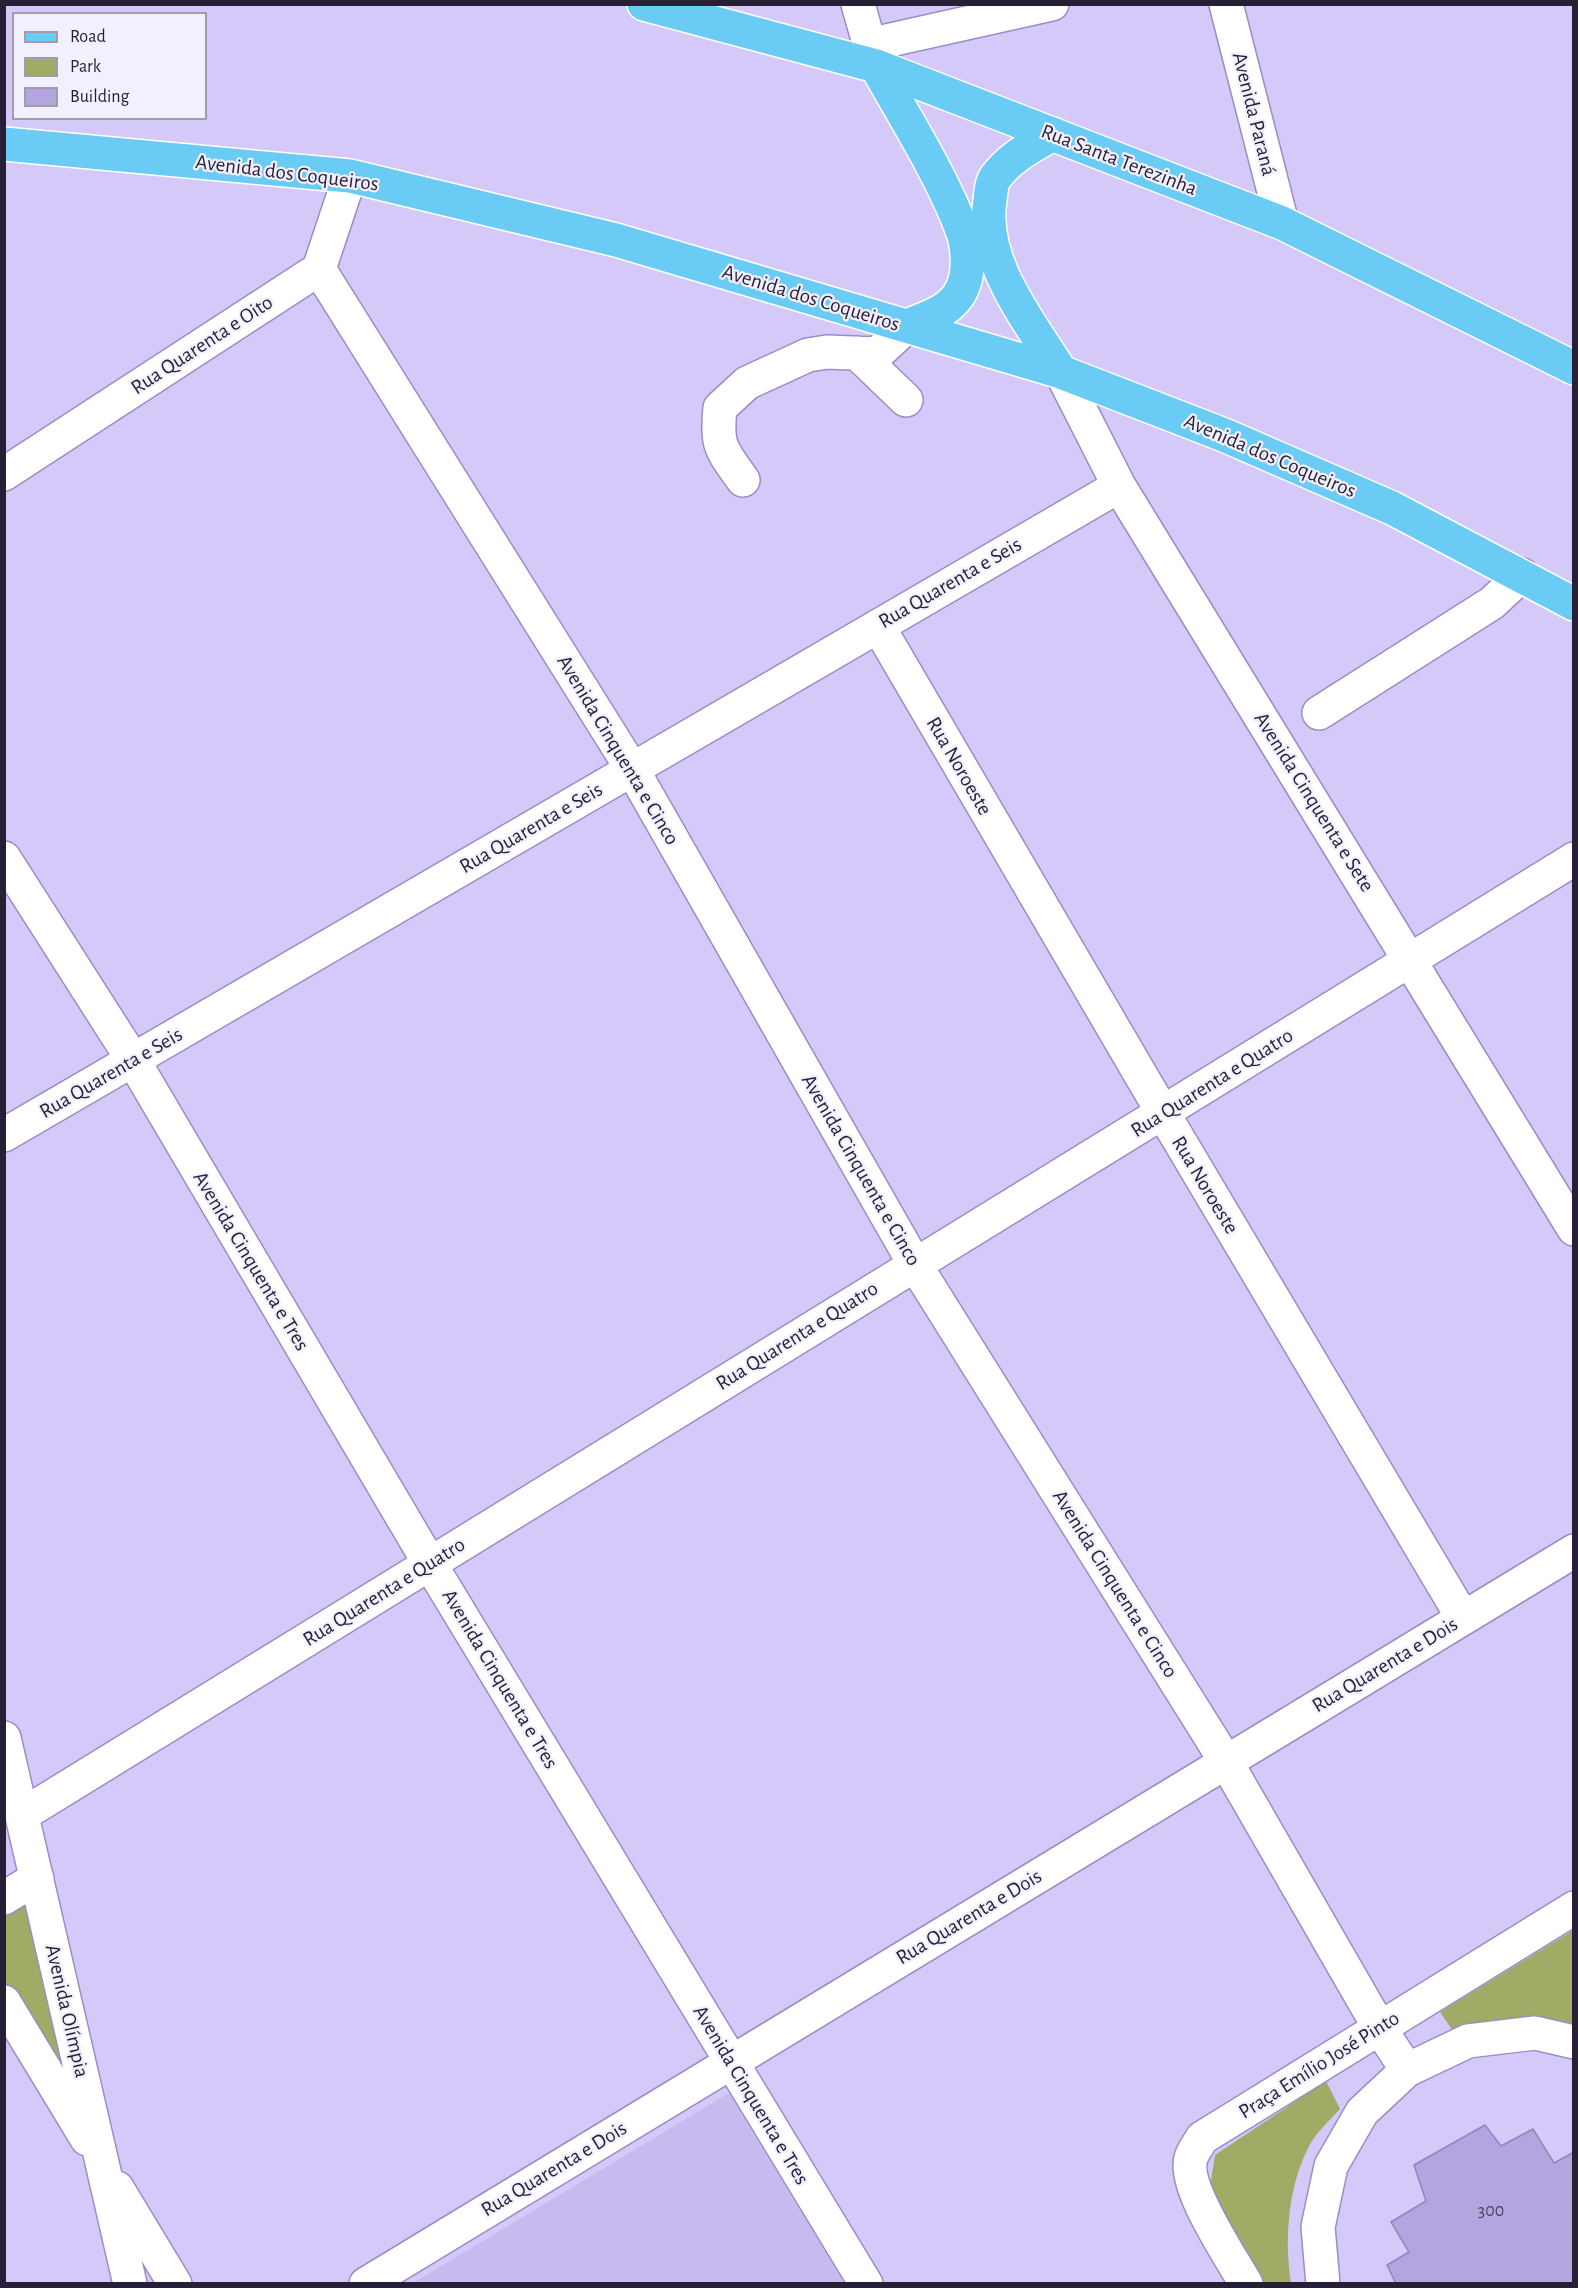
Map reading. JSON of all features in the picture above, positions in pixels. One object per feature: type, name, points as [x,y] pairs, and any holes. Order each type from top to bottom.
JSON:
[{"type":"main road","name":"Rua Santa Terezinha","points":[[644,4],[872,55],[1053,134],[1282,223],[1574,368]]},
{"type":"main road","points":[[872,55],[916,136],[963,231],[968,262],[963,288],[946,310],[907,326]]},
{"type":"main road","points":[[1053,134],[1012,158],[993,180],[987,216],[994,252],[1010,288],[1060,372]]},
{"type":"main road","name":"Avenida dos Coqueiros","points":[[4,144],[351,176],[616,240],[1060,372],[1224,435],[1392,508],[1574,604]]},
{"type":"street","points":[[858,4],[872,55],[1052,4]]},
{"type":"street","name":"Avenida Paraná","points":[[1226,4],[1282,223]]},
{"type":"street","points":[[319,269],[351,176]]},
{"type":"street","name":"Rua Quarenta e Oito","points":[[4,474],[319,269]]},
{"type":"street","name":"Avenida Cinquenta e Cinco","points":[[319,269],[632,769],[914,1263],[1225,1760],[1379,2027],[1407,2070]]},
{"type":"street","points":[[743,480],[719,447],[717,432],[720,408],[747,383],[808,355],[827,352],[878,354],[907,326]]},
{"type":"street","points":[[857,353],[906,400]]},
{"type":"street","name":"Avenida Cinquenta e Sete","points":[[1060,372],[1119,486],[1574,1229]]},
{"type":"street","name":"Rua Quarenta e Seis","points":[[4,1135],[1119,486]]},
{"type":"street","points":[[1319,713],[1492,603],[1522,575]]},
{"type":"street","name":"Rua Noroeste","points":[[878,626],[1162,1113],[1463,1618]]},
{"type":"street","name":"Avenida Cinquenta e Tres","points":[[4,858],[133,1060],[430,1564],[866,2283]]},
{"type":"street","name":"Rua Quarenta e Quatro","points":[[22,1815],[914,1263],[1574,860]]},
{"type":"street","name":"Rua Quarenta e Dois","points":[[366,2283],[1225,1760],[1574,1551]]},
{"type":"street","name":"Avenida Olímpia","points":[[4,1738],[130,2283]]},
{"type":"street","points":[[4,1898],[37,1878]]},
{"type":"street","name":"Praça Emílio José Pinto","points":[[1245,2283],[1196,2193],[1191,2175],[1191,2158],[1202,2138],[1574,1908]]},
{"type":"street","points":[[4,2002],[175,2283]]},
{"type":"street","points":[[1323,2283],[1318,2226],[1331,2166],[1362,2112],[1407,2070],[1468,2041],[1535,2033],[1574,2042]]},
{"type":"shaded area","points":[[729,2093],[844,2283],[413,2283]]},
{"type":"green space","points":[[30,1893],[84,2116],[5,1982],[4,1909]]},
{"type":"green space","points":[[1572,1931],[1573,2024],[1510,2022],[1455,2034],[1440,2012]]},
{"type":"green space","points":[[1326,2081],[1340,2109],[1312,2141],[1298,2174],[1288,2229],[1291,2283],[1255,2283],[1209,2193],[1215,2155]]},
{"type":"building","points":[[1485,2125],[1501,2146],[1533,2129],[1554,2163],[1574,2152],[1574,2284],[1396,2284],[1387,2265],[1409,2252],[1391,2222],[1426,2201],[1414,2165]]}]
